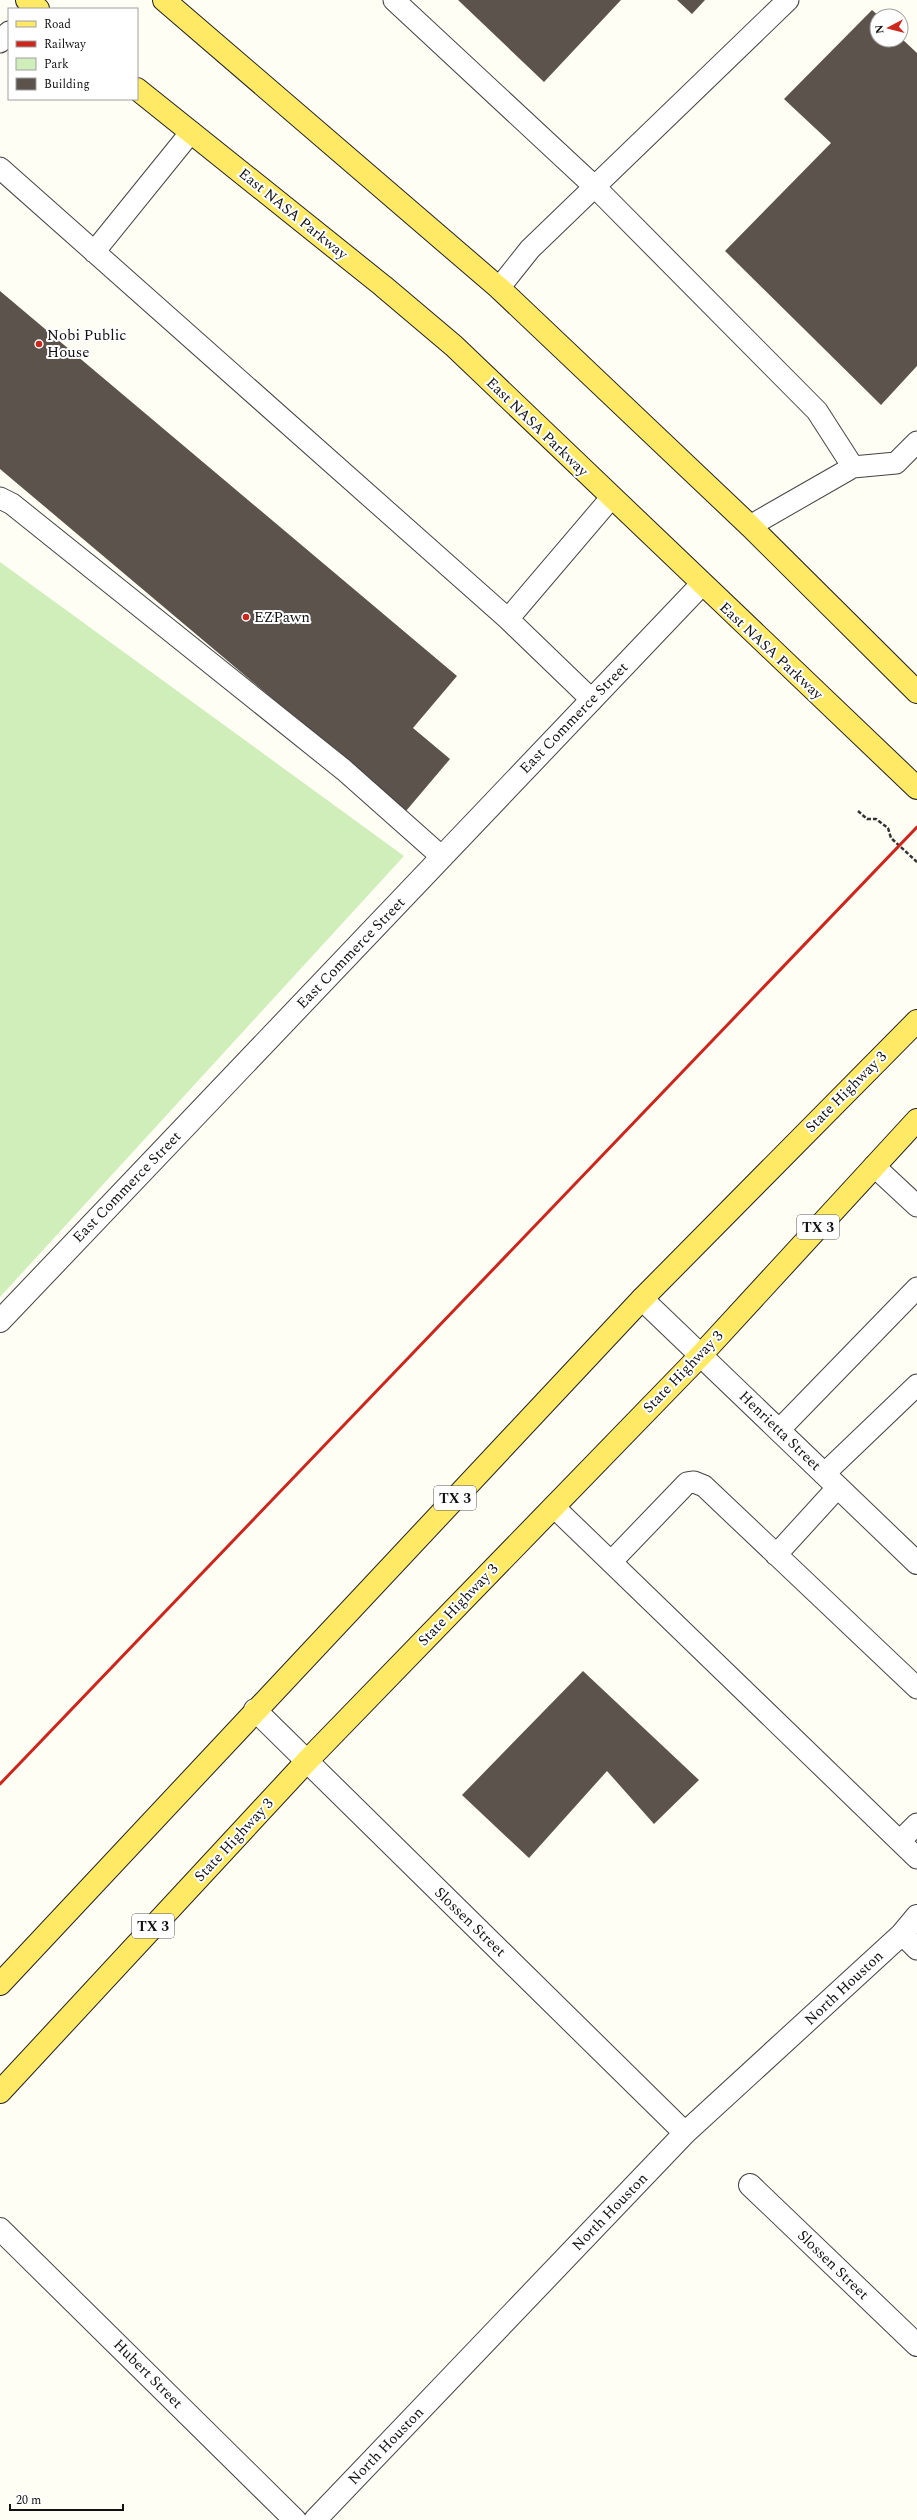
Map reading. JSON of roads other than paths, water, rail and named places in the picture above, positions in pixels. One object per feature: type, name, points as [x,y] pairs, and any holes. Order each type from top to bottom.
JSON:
[{"type":"main road","points":[[164,0],[499,288],[750,526],[917,692]]},
{"type":"main road","name":"East NASA Parkway","points":[[138,89],[454,346],[701,585],[917,788]]},
{"type":"main road","name":"State Highway 3","points":[[0,1984],[642,1298],[917,1020]]},
{"type":"main road","name":"State Highway 3","points":[[0,2092],[307,1761],[701,1355],[917,1120]]},
{"type":"street","name":"East Commerce Street","points":[[0,1321],[701,585]]},
{"type":"street","name":"Henrietta Street","points":[[642,1298],[917,1563]]},
{"type":"street","name":"Slossen Street","points":[[255,1710],[685,2133]]},
{"type":"street","name":"North Houston","points":[[315,2520],[685,2133],[909,1942],[917,1916]]},
{"type":"street","name":"Slossen Street","points":[[750,2185],[917,2345]]},
{"type":"street","name":"Hubert Street","points":[[0,2229],[296,2520]]},
{"type":"lane","points":[[394,0],[594,187],[817,411],[853,466]]},
{"type":"lane","points":[[499,288],[530,249],[788,0]]},
{"type":"lane","points":[[0,42],[8,33]]},
{"type":"lane","points":[[94,252],[190,132]]},
{"type":"lane","points":[[0,168],[508,619],[592,700]]},
{"type":"lane","points":[[750,526],[853,466],[896,463],[917,442]]},
{"type":"lane","points":[[0,498],[12,504],[344,770],[442,857]]},
{"type":"lane","points":[[508,619],[611,498]]},
{"type":"lane","points":[[874,1166],[917,1206]]},
{"type":"lane","points":[[779,1430],[917,1288]]},
{"type":"lane","points":[[776,1555],[831,1480],[917,1385]]},
{"type":"lane","points":[[611,1562],[687,1483],[694,1482],[704,1486],[917,1688]]},
{"type":"lane","points":[[554,1507],[917,1858]]},
{"type":"lane","points":[[900,1841],[917,1824]]},
{"type":"railway","points":[[0,1784],[917,827]]},
{"type":"place","name":"Nobi Public House","points":[[39,344]]},
{"type":"place","name":"EZPawn","points":[[246,617]]}]
